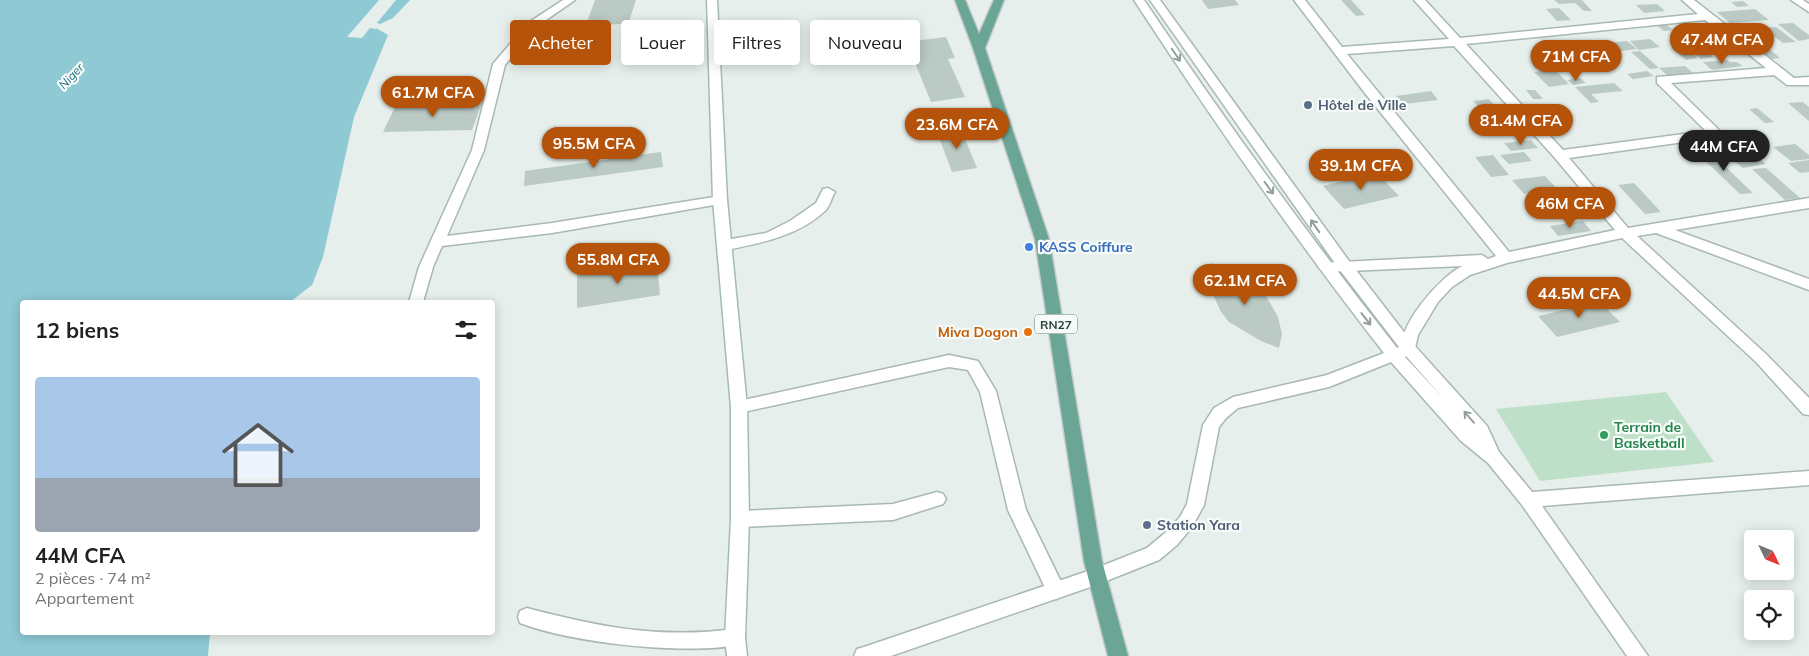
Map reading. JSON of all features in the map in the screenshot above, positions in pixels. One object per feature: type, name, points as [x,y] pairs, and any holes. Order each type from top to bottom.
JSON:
[{"type":"main road","name":"RN27","points":[[960,0],[979,48],[1042,239],[1096,577],[1118,656]]},
{"type":"main road","points":[[979,48],[999,0]]},
{"type":"street","points":[[417,300],[426,267],[478,150],[499,64],[532,25],[570,0]]},
{"type":"street","points":[[527,617],[595,636],[671,644],[706,642],[736,647],[740,518],[739,407],[726,245],[720,200],[712,0]]},
{"type":"street","points":[[1139,0],[1202,95],[1325,267],[1401,352],[1481,431],[1494,458],[1528,500],[1638,656]]},
{"type":"street","points":[[1155,0],[1344,266],[1401,352]]},
{"type":"street","points":[[1299,0],[1506,258]]},
{"type":"street","points":[[1420,0],[1560,155],[1625,233],[1761,358],[1809,409]]},
{"type":"street","points":[[1686,0],[1791,82],[1809,81]]},
{"type":"street","points":[[1796,0],[1809,9]]},
{"type":"street","points":[[1339,51],[1456,42],[1707,16]]},
{"type":"street","points":[[1155,24],[1170,21]]},
{"type":"street","points":[[1560,155],[1716,134],[1661,80],[1776,71]]},
{"type":"street","points":[[1202,95],[1220,92]]},
{"type":"street","points":[[726,245],[769,237],[795,224],[822,206],[828,192]]},
{"type":"street","points":[[437,242],[552,228],[720,200]]},
{"type":"street","points":[[870,655],[1096,577],[1153,554],[1171,539],[1186,522],[1194,505],[1201,482],[1211,425],[1220,413],[1233,403],[1330,381],[1401,352],[1433,298],[1447,283],[1466,271],[1506,258],[1625,233],[1809,203]]},
{"type":"street","points":[[1283,207],[1300,204]]},
{"type":"street","points":[[1657,228],[1809,285]]},
{"type":"street","points":[[1325,267],[1429,264],[1506,258]]},
{"type":"street","points":[[739,407],[949,361],[973,365],[988,390],[1017,510],[1056,590]]},
{"type":"street","points":[[1528,500],[1809,478]]},
{"type":"street","points":[[740,518],[893,512],[937,499]]},
{"type":"green space","name":"Terrain de Basketball","points":[[1666,392],[1714,462],[1540,481],[1496,409]]},
{"type":"water","name":"Niger","points":[[0,0],[410,0],[393,18],[376,28],[388,35],[354,117],[323,257],[312,285],[293,300],[20,300],[20,635],[210,635],[208,656],[0,656]]},
{"type":"pier","points":[[379,0],[396,0],[377,23],[380,24],[376,29],[370,28],[362,38],[347,37]]},
{"type":"building","points":[[595,0],[636,0],[629,20],[621,20],[621,24],[611,24],[611,20],[588,20]]},
{"type":"building","points":[[1202,0],[1235,0],[1239,5],[1208,9]]},
{"type":"building","points":[[1341,0],[1351,0],[1365,15],[1356,16]]},
{"type":"building","points":[[1554,0],[1582,0],[1592,11],[1584,11],[1575,3],[1559,4]]},
{"type":"building","points":[[1743,1],[1749,6],[1737,7],[1731,2]]},
{"type":"building","points":[[1657,4],[1665,11],[1644,13],[1636,5]]},
{"type":"building","points":[[1559,8],[1571,20],[1557,21],[1546,9]]},
{"type":"building","points":[[1755,9],[1769,20],[1730,23],[1717,12]]},
{"type":"building","points":[[1663,22],[1673,30],[1664,31],[1654,23]]},
{"type":"building","points":[[1793,23],[1809,35],[1809,39],[1799,41],[1778,24]]},
{"type":"building","points":[[1742,25],[1757,37],[1743,39],[1729,27]]},
{"type":"building","points":[[1776,27],[1796,42],[1783,43],[1763,28]]},
{"type":"building","points":[[946,37],[955,58],[948,59],[965,97],[931,102],[916,65],[920,65],[920,40]]},
{"type":"building","points":[[1650,39],[1660,47],[1639,50],[1630,41]]},
{"type":"building","points":[[1627,41],[1637,49],[1606,53],[1597,44]]},
{"type":"building","points":[[1697,45],[1713,57],[1701,59],[1686,46]]},
{"type":"building","points":[[1683,46],[1698,58],[1686,60],[1671,48]]},
{"type":"building","points":[[1768,48],[1780,58],[1771,59],[1759,49]]},
{"type":"building","points":[[1640,51],[1659,68],[1650,69],[1631,52]]},
{"type":"building","points":[[1599,60],[1608,69],[1600,70],[1590,61]]},
{"type":"building","points":[[1727,60],[1737,62],[1743,66],[1712,70],[1703,62]]},
{"type":"building","points":[[1685,66],[1693,73],[1667,75],[1659,68]]},
{"type":"building","points":[[1554,69],[1569,84],[1549,87],[1534,72]]},
{"type":"building","points":[[1647,71],[1654,76],[1633,79],[1627,74]]},
{"type":"building","points":[[1580,78],[1586,83],[1573,85],[1567,80]]},
{"type":"building","points":[[1614,83],[1623,91],[1591,94],[1599,102],[1591,103],[1575,87]]},
{"type":"building","points":[[1526,90],[1535,90],[1543,99],[1533,99]]},
{"type":"building","points":[[1431,91],[1438,100],[1404,104],[1396,96]]},
{"type":"building","points":[[1489,99],[1518,132],[1502,134],[1473,101]]},
{"type":"building","points":[[1803,102],[1809,107],[1809,121],[1788,103]]},
{"type":"building","points":[[482,103],[472,130],[383,132],[396,105]]},
{"type":"building","points":[[1757,108],[1774,122],[1765,123],[1749,109]]},
{"type":"building","points":[[961,129],[977,168],[952,172],[937,132]]},
{"type":"building","points":[[1531,140],[1538,148],[1511,151],[1504,143]]},
{"type":"building","points":[[1795,144],[1809,155],[1809,159],[1791,161],[1773,147]]},
{"type":"building","points":[[1709,150],[1753,193],[1740,194],[1696,152]]},
{"type":"building","points":[[661,152],[663,167],[524,186],[525,171]]},
{"type":"building","points":[[1524,152],[1532,161],[1509,164],[1500,155]]},
{"type":"building","points":[[1493,155],[1509,175],[1491,177],[1475,157]]},
{"type":"building","points":[[1756,156],[1766,164],[1743,168],[1733,160]]},
{"type":"building","points":[[1809,160],[1809,172],[1800,173],[1788,163]]},
{"type":"building","points":[[1766,168],[1800,198],[1785,200],[1752,169]]},
{"type":"building","points":[[1377,173],[1399,196],[1344,209],[1323,186]]},
{"type":"building","points":[[1545,176],[1557,189],[1524,194],[1512,180]]},
{"type":"building","points":[[1634,183],[1661,212],[1645,214],[1618,185]]},
{"type":"building","points":[[1578,198],[1594,216],[1574,219],[1557,201]]},
{"type":"building","points":[[1583,221],[1591,231],[1558,236],[1550,226]]},
{"type":"building","points":[[657,262],[660,295],[577,308],[577,274]]},
{"type":"building","points":[[1211,263],[1244,276],[1265,294],[1278,317],[1282,334],[1279,348],[1261,341],[1229,322],[1221,312],[1210,288]]},
{"type":"building","points":[[1600,302],[1620,322],[1557,337],[1538,316]]},
{"type":"place","name":"Hôtel de Ville","points":[[1308,105]]},
{"type":"place","name":"KASS Coiffure","points":[[1029,247]]},
{"type":"place","name":"Miva Dogon","points":[[1028,332]]},
{"type":"place","name":"Terrain de Basketball","points":[[1604,435]]},
{"type":"place","name":"Station Yara","points":[[1147,525]]}]
